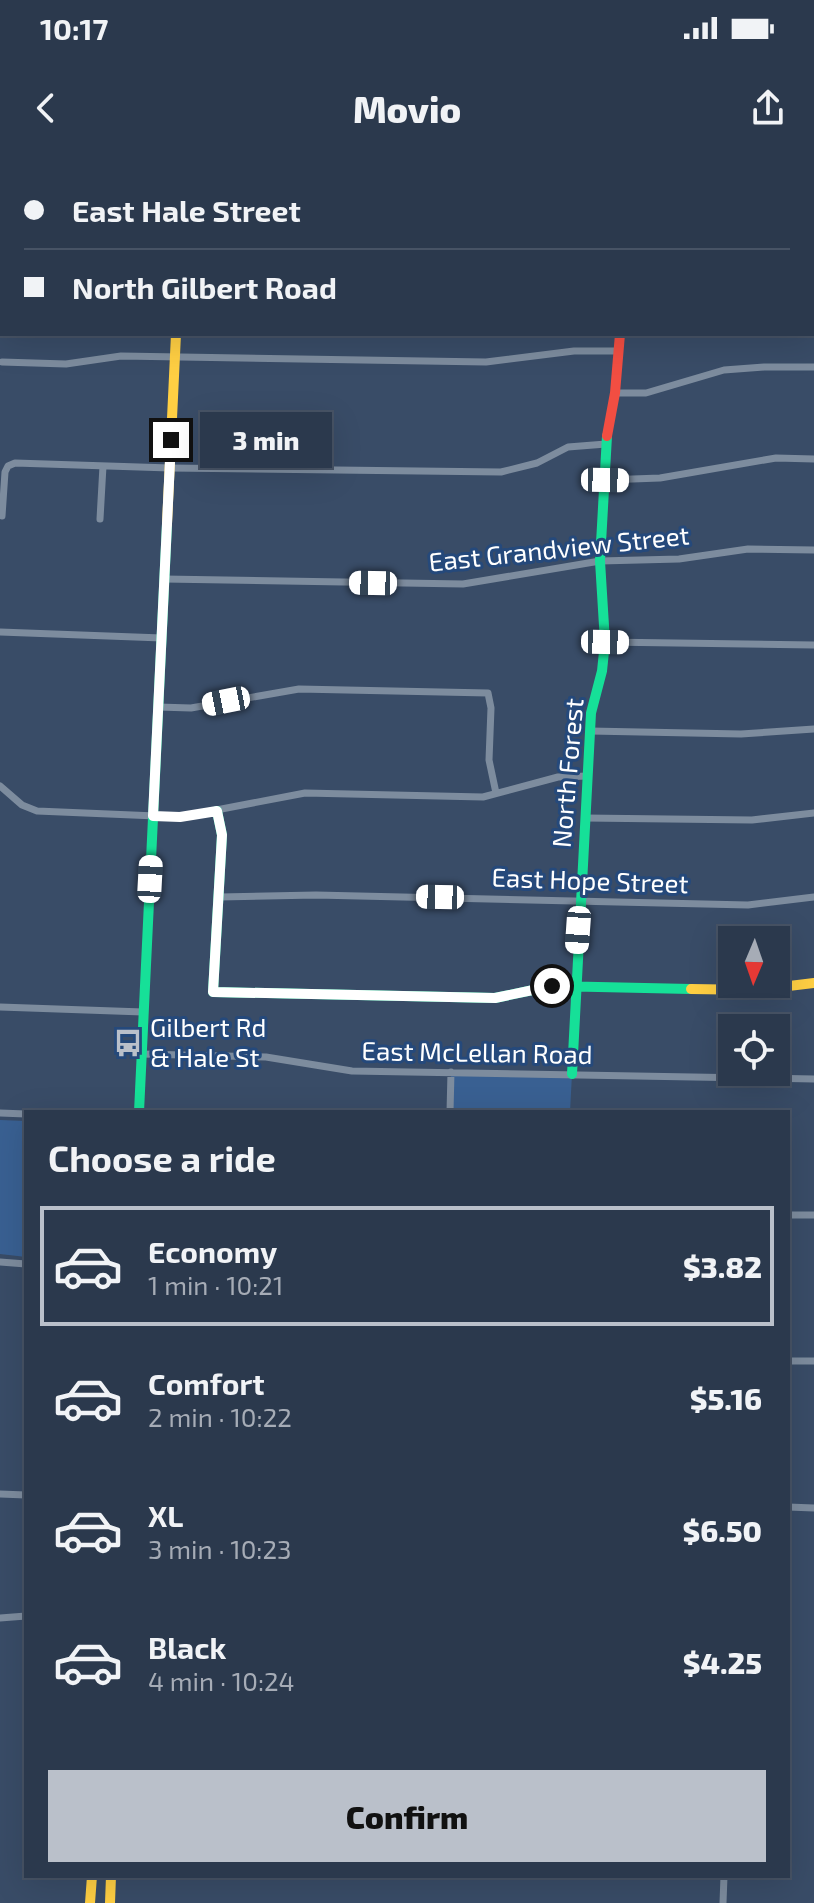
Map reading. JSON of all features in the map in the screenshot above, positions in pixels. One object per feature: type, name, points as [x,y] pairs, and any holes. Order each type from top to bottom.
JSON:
[{"type":"street","points":[[139,1110],[176,336]]},
{"type":"street","name":"North Forest","points":[[572,1074],[590,731],[605,642],[600,561],[606,444],[615,393],[620,336]]},
{"type":"street","points":[[2,362],[60,364],[114,356],[486,362],[574,351],[619,351]]},
{"type":"street","points":[[615,393],[646,393],[724,370],[814,367]]},
{"type":"street","points":[[2,516],[5,472],[11,464],[501,472],[537,463],[568,447],[606,444]]},
{"type":"street","points":[[605,480],[660,478],[776,458],[814,459]]},
{"type":"street","points":[[100,519],[103,466]]},
{"type":"street","name":"East Grandview Street","points":[[164,579],[463,584],[600,561],[679,559],[748,549],[814,550]]},
{"type":"street","points":[[0,632],[162,638]]},
{"type":"street","points":[[605,642],[814,645]]},
{"type":"street","points":[[158,707],[191,708],[299,689],[488,693],[491,708],[487,747],[496,793]]},
{"type":"street","points":[[590,731],[741,734],[814,729]]},
{"type":"street","points":[[0,786],[22,805],[37,811],[180,817],[305,793],[472,797],[558,777],[588,776]]},
{"type":"street","points":[[217,811],[222,835],[213,992],[495,998],[552,986],[756,990],[814,983]]},
{"type":"street","points":[[585,818],[752,820],[814,813]]},
{"type":"street","name":"East Hope Street","points":[[220,897],[316,895],[748,905],[814,897]]},
{"type":"street","points":[[0,1007],[143,1012]]},
{"type":"street","name":"East McLellan Road","points":[[141,1054],[266,1057],[352,1071],[814,1079]]},
{"type":"street","points":[[450,1110],[451,1072]]},
{"type":"street","points":[[0,1113],[24,1114]]},
{"type":"street","points":[[790,1215],[814,1215]]},
{"type":"street","points":[[0,1262],[24,1264]]},
{"type":"street","points":[[790,1361],[814,1361]]},
{"type":"street","points":[[0,1494],[24,1495]]},
{"type":"street","points":[[790,1507],[814,1508]]},
{"type":"street","points":[[0,1618],[24,1616]]},
{"type":"street","points":[[90,1903],[92,1878]]},
{"type":"street","points":[[110,1903],[111,1878]]},
{"type":"street","points":[[723,1903],[724,1878]]},
{"type":"shaded area","points":[[451,1072],[572,1074],[570,1110],[450,1110]]},
{"type":"shaded area","points":[[0,1120],[24,1121],[24,1257],[0,1254]]},
{"type":"traffic: fast","points":[[572,1074],[591,713],[602,671],[605,642],[600,561],[607,436]]},
{"type":"traffic: fast","points":[[139,1110],[167,524]]},
{"type":"traffic: fast","points":[[217,811],[222,835],[213,992],[495,998],[552,986],[691,989]]},
{"type":"traffic: slow","points":[[167,524],[176,336]]},
{"type":"traffic: slow","points":[[691,989],[756,990],[814,983]]},
{"type":"traffic: slow","points":[[90,1903],[92,1878]]},
{"type":"traffic: slow","points":[[110,1903],[111,1878]]},
{"type":"traffic: jam","points":[[607,436],[615,393],[620,336]]},
{"type":"place","name":"Gilbert Rd & Hale St","points":[[128,1043]]},
{"type":"route","points":[[171,440],[153,816],[180,817],[217,811],[222,835],[213,992],[495,998],[552,986]]}]
